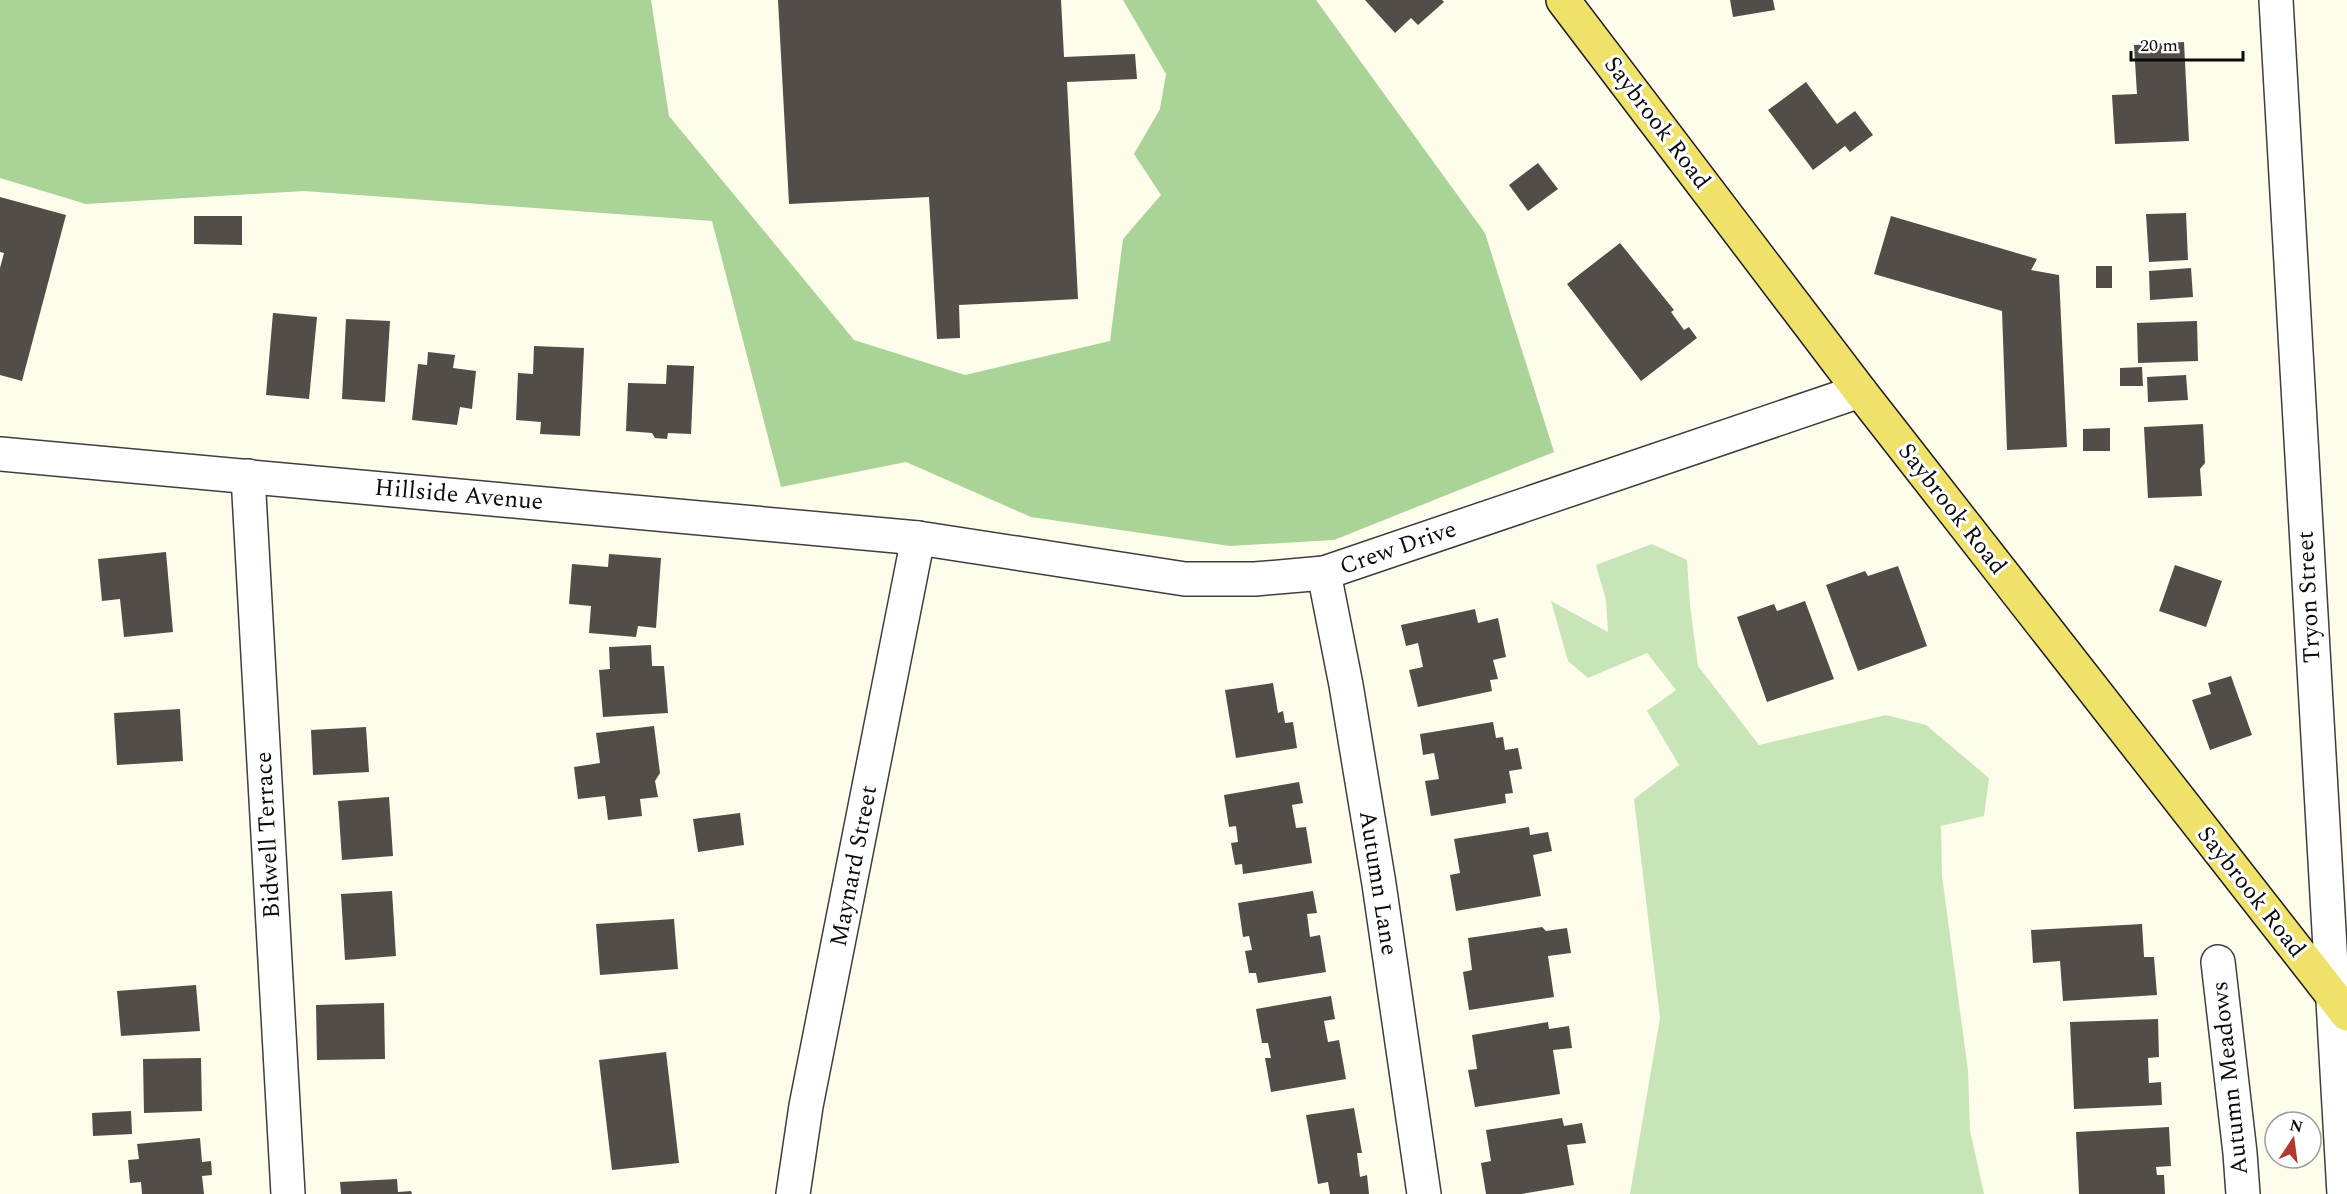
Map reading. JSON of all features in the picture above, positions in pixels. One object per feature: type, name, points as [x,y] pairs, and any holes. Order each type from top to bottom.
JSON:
[{"type":"main road","name":"Saybrook Road","points":[[1563,0],[1860,391],[2340,1006]]},
{"type":"street","name":"Tryon Street","points":[[2276,0],[2340,1006],[2344,1194]]},
{"type":"street","name":"Crew Drive","points":[[918,538],[1185,579],[1255,579],[1324,573],[1860,391]]},
{"type":"street","name":"Hillside Avenue","points":[[0,454],[918,538]]},
{"type":"street","name":"Bidwell Terrace","points":[[248,476],[288,1194]]},
{"type":"street","name":"Maynard Street","points":[[793,1194],[806,1106],[918,538]]},
{"type":"street","name":"Autumn Lane","points":[[1324,573],[1346,686],[1375,861],[1424,1194]]},
{"type":"street","name":"Autumn Meadows","points":[[2218,962],[2243,1194]]},
{"type":"green space","points":[[0,0],[651,0],[669,116],[854,340],[965,375],[1110,341],[1123,239],[1161,195],[1134,154],[1160,109],[1166,74],[1123,0],[1316,0],[1485,233],[1554,452],[1334,540],[1230,546],[1031,517],[906,462],[781,487],[712,221],[304,191],[86,204],[0,178]]},
{"type":"green space","points":[[1652,544],[1687,560],[1698,666],[1759,745],[1886,715],[1926,725],[1989,778],[1984,816],[1941,826],[1942,876],[1968,1071],[1970,1130],[1984,1194],[1630,1194],[1660,1018],[1634,799],[1679,765],[1647,711],[1676,690],[1647,653],[1588,678],[1568,661],[1551,601],[1608,632],[1606,600],[1596,565]]},
{"type":"building","points":[[778,0],[1061,0],[1064,57],[1135,54],[1137,79],[1067,82],[1078,299],[959,305],[960,338],[937,339],[929,197],[789,204]]},
{"type":"building","points":[[1365,0],[1442,0],[1444,2],[1418,25],[1411,18],[1395,33]]},
{"type":"building","points":[[1730,0],[1773,0],[1775,10],[1733,17]]},
{"type":"building","points":[[2184,42],[2189,141],[2115,144],[2112,95],[2137,94],[2134,45]]},
{"type":"building","points":[[1806,82],[1837,124],[1855,111],[1873,135],[1850,152],[1845,146],[1813,170],[1768,110]]},
{"type":"building","points":[[1538,163],[1558,189],[1528,211],[1509,185]]},
{"type":"building","points":[[0,197],[66,215],[22,381],[0,375],[0,268],[4,253],[0,252]]},
{"type":"building","points":[[2186,213],[2188,260],[2149,262],[2146,214]]},
{"type":"building","points":[[194,216],[242,216],[242,245],[194,244]]},
{"type":"building","points":[[1891,216],[2037,259],[2031,270],[2059,275],[2067,447],[2007,450],[2002,311],[1874,274]]},
{"type":"building","points":[[1620,243],[1674,310],[1671,312],[1684,330],[1689,327],[1697,338],[1641,381],[1567,284]]},
{"type":"building","points":[[2096,266],[2112,266],[2112,288],[2096,288]]},
{"type":"building","points":[[2191,268],[2193,297],[2150,300],[2149,271]]},
{"type":"building","points":[[273,313],[317,317],[309,399],[266,395]]},
{"type":"building","points":[[346,319],[390,321],[385,402],[342,399]]},
{"type":"building","points":[[2197,321],[2198,361],[2138,363],[2137,323]]},
{"type":"building","points":[[534,346],[584,348],[580,436],[540,434],[541,422],[516,420],[518,373],[533,374]]},
{"type":"building","points":[[428,352],[455,355],[453,368],[476,371],[472,409],[460,407],[457,425],[412,420],[418,364],[427,365]]},
{"type":"building","points":[[667,365],[694,366],[691,434],[668,433],[667,439],[655,438],[652,433],[626,431],[628,383],[666,384]]},
{"type":"building","points":[[2142,367],[2143,386],[2120,386],[2120,368]]},
{"type":"building","points":[[2186,375],[2188,400],[2148,402],[2147,377]]},
{"type":"building","points":[[2203,424],[2205,463],[2200,469],[2202,496],[2148,498],[2144,427]]},
{"type":"building","points":[[2110,428],[2110,451],[2083,451],[2083,429]]},
{"type":"building","points":[[166,552],[173,632],[124,637],[120,599],[102,601],[98,559]]},
{"type":"building","points":[[609,554],[661,558],[656,628],[638,626],[636,637],[589,633],[591,606],[569,604],[572,564],[608,567]]},
{"type":"building","points":[[2175,565],[2222,581],[2206,627],[2159,611]]},
{"type":"building","points":[[1898,566],[1927,646],[1858,671],[1826,585],[1865,571],[1868,576]]},
{"type":"building","points":[[1805,601],[1834,679],[1767,702],[1737,617],[1774,604],[1777,611]]},
{"type":"building","points":[[1475,609],[1478,623],[1498,618],[1506,657],[1493,660],[1498,679],[1490,680],[1492,691],[1418,707],[1409,670],[1423,667],[1418,643],[1406,646],[1401,625]]},
{"type":"building","points":[[651,645],[652,666],[664,666],[668,713],[603,717],[599,670],[610,669],[609,647]]},
{"type":"building","points":[[2231,676],[2252,735],[2210,750],[2192,700],[2211,694],[2208,683]]},
{"type":"building","points":[[1273,683],[1278,713],[1283,711],[1285,723],[1293,722],[1297,748],[1236,758],[1225,690]]},
{"type":"building","points":[[180,709],[183,761],[117,765],[114,713]]},
{"type":"building","points":[[1493,722],[1496,738],[1503,737],[1505,750],[1518,748],[1522,769],[1509,771],[1513,793],[1505,794],[1506,803],[1431,816],[1425,781],[1439,779],[1434,753],[1423,755],[1420,734]]},
{"type":"building","points":[[654,726],[660,773],[655,781],[658,797],[640,799],[642,816],[608,820],[605,796],[578,799],[574,767],[600,763],[596,733]]},
{"type":"building","points":[[366,727],[369,772],[313,775],[311,730]]},
{"type":"building","points":[[1299,782],[1303,803],[1292,805],[1296,828],[1306,827],[1312,863],[1243,874],[1242,864],[1235,865],[1231,843],[1238,842],[1236,826],[1229,827],[1224,795]]},
{"type":"building","points":[[389,797],[393,856],[342,860],[338,801]]},
{"type":"building","points":[[740,813],[744,845],[698,852],[693,819]]},
{"type":"building","points":[[1529,827],[1530,835],[1548,832],[1552,851],[1533,855],[1541,896],[1456,911],[1450,875],[1460,873],[1454,839]]},
{"type":"building","points":[[392,891],[396,956],[345,960],[341,894]]},
{"type":"building","points":[[1313,891],[1317,913],[1307,914],[1310,937],[1320,935],[1326,972],[1258,983],[1256,973],[1249,973],[1245,951],[1252,950],[1249,936],[1243,937],[1238,903]]},
{"type":"building","points":[[674,919],[678,969],[600,975],[596,924]]},
{"type":"building","points":[[2142,924],[2144,957],[2154,957],[2157,995],[2063,1001],[2060,961],[2033,963],[2031,930]]},
{"type":"building","points":[[1542,927],[1546,931],[1567,928],[1571,953],[1548,956],[1554,997],[1469,1010],[1463,972],[1472,970],[1468,938]]},
{"type":"building","points":[[196,985],[200,1031],[121,1036],[117,991]]},
{"type":"building","points":[[1331,996],[1335,1019],[1324,1021],[1328,1042],[1339,1040],[1346,1079],[1271,1092],[1265,1058],[1271,1058],[1268,1043],[1262,1043],[1256,1009]]},
{"type":"building","points":[[384,1003],[385,1059],[317,1060],[316,1005]]},
{"type":"building","points":[[2158,1019],[2159,1057],[2148,1058],[2149,1083],[2161,1082],[2162,1105],[2074,1109],[2070,1022]]},
{"type":"building","points":[[1548,1022],[1549,1029],[1569,1026],[1572,1048],[1553,1050],[1560,1094],[1475,1107],[1468,1070],[1477,1069],[1472,1035]]},
{"type":"building","points":[[666,1052],[679,1163],[612,1170],[599,1060]]},
{"type":"building","points":[[201,1058],[202,1111],[144,1113],[143,1059]]},
{"type":"building","points":[[1354,1108],[1362,1153],[1357,1153],[1360,1177],[1367,1175],[1369,1194],[1330,1194],[1328,1182],[1318,1184],[1306,1115]]},
{"type":"building","points":[[131,1111],[132,1134],[93,1136],[92,1113]]},
{"type":"building","points":[[1562,1118],[1564,1126],[1582,1123],[1586,1143],[1567,1145],[1574,1185],[1521,1194],[1486,1194],[1481,1163],[1491,1161],[1486,1130]]},
{"type":"building","points":[[2169,1127],[2171,1166],[2156,1167],[2157,1175],[2164,1175],[2165,1194],[2079,1194],[2076,1132]]},
{"type":"building","points":[[200,1138],[202,1162],[211,1161],[212,1175],[202,1176],[204,1194],[142,1194],[141,1182],[130,1183],[128,1160],[139,1159],[137,1144]]},
{"type":"building","points":[[397,1179],[398,1192],[411,1191],[412,1194],[341,1194],[340,1182]]}]
